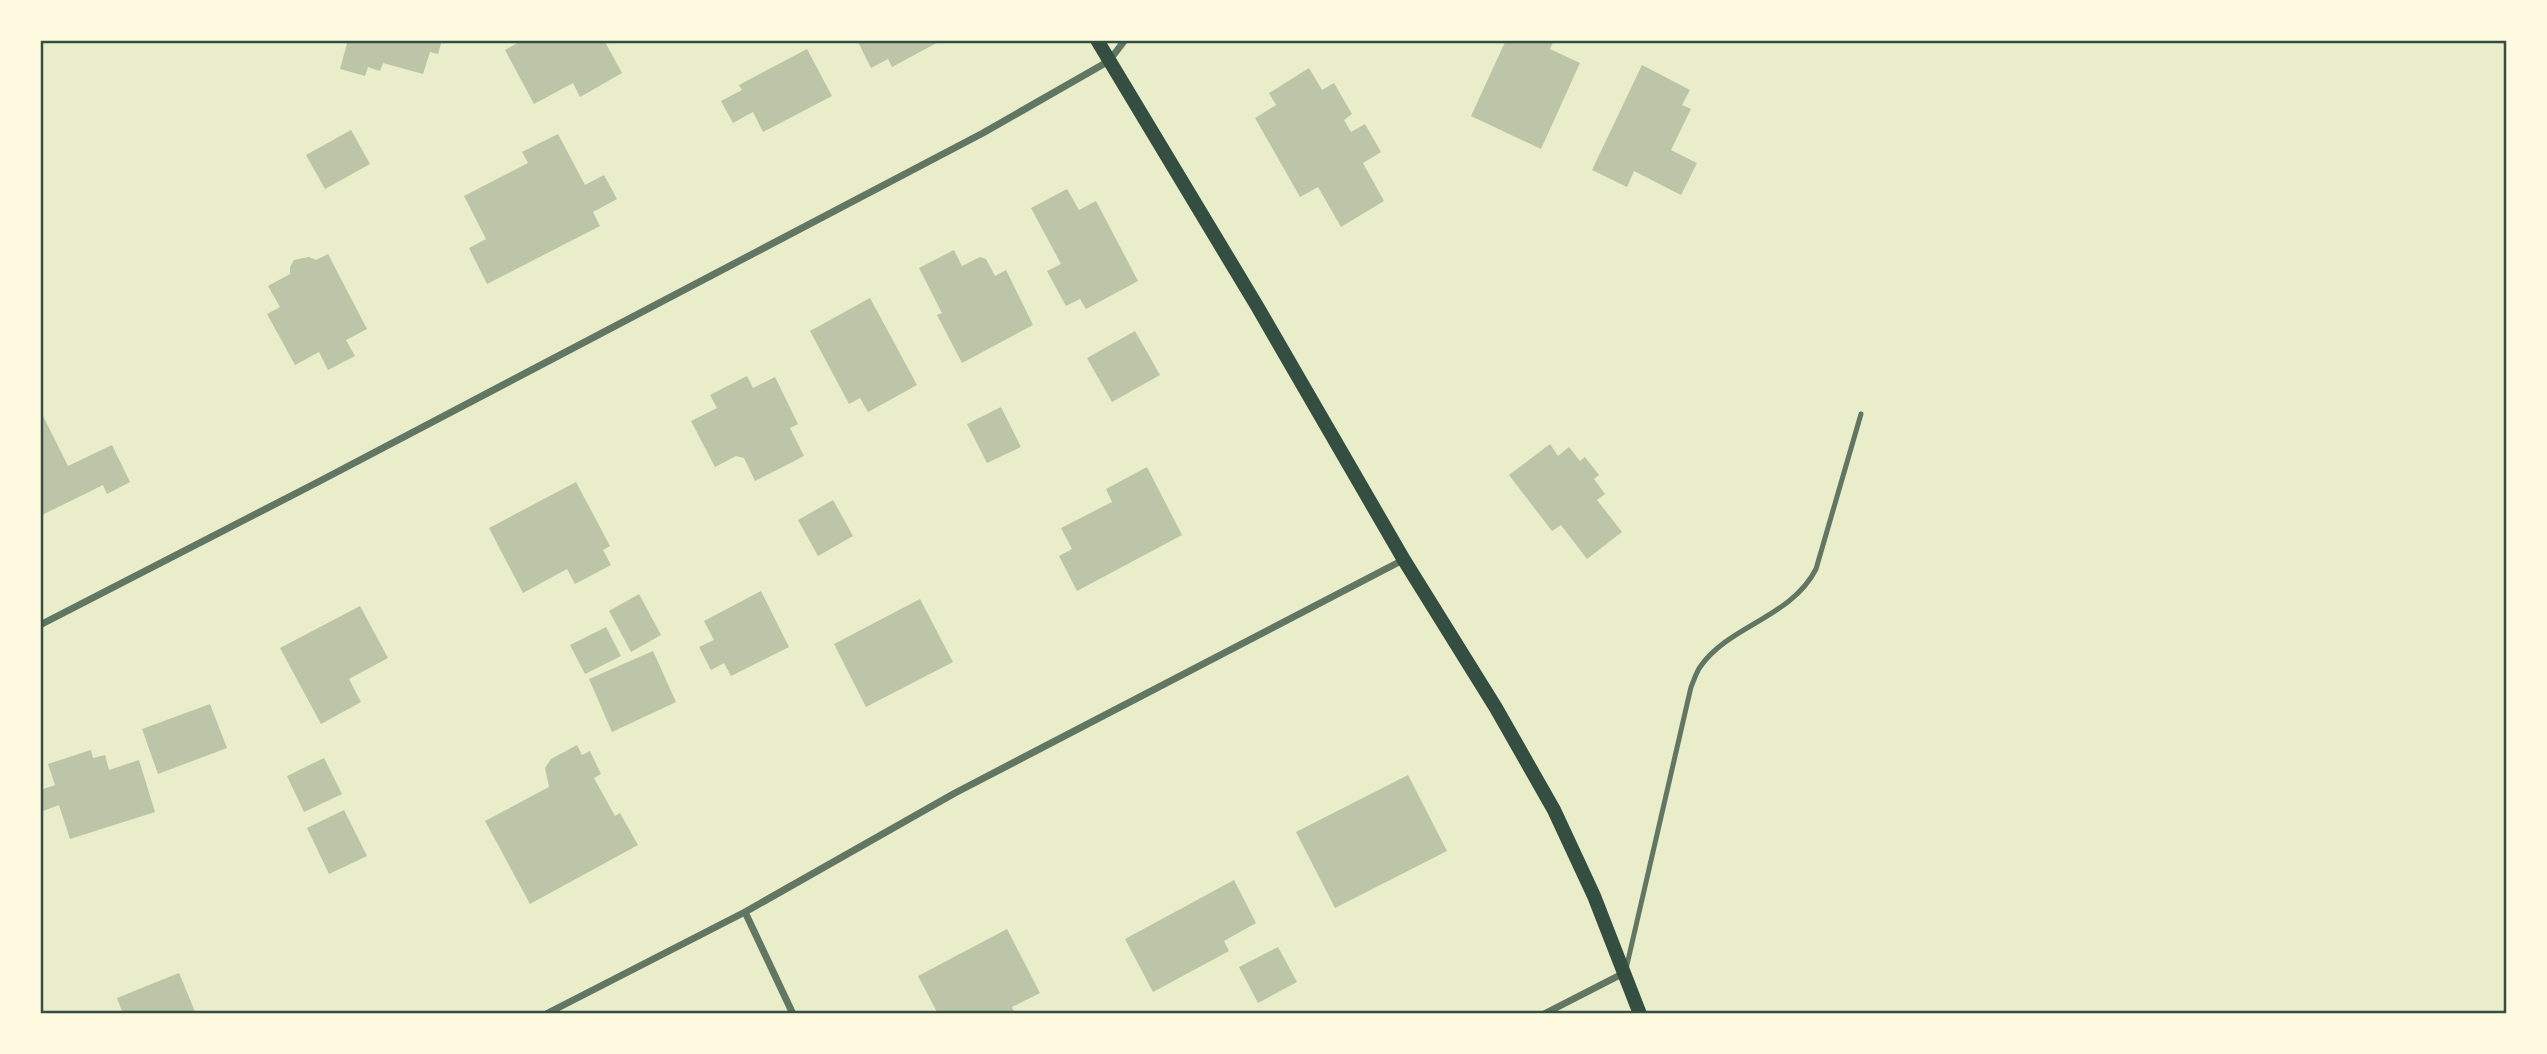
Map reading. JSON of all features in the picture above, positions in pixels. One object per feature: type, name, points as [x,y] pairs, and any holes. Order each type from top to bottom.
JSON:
[{"type":"main road","points":[[1097,40],[1257,306],[1404,560],[1496,708],[1554,810],[1594,896],[1640,1014]]},
{"type":"street","points":[[40,625],[983,133],[1109,61],[1125,40]]},
{"type":"street","points":[[546,1014],[745,912],[955,793],[1404,560]]},
{"type":"street","points":[[745,912],[793,1014]]},
{"type":"street","points":[[1545,1014],[1625,973]]},
{"type":"lane","points":[[1625,973],[1691,687],[1700,667],[1713,652],[1795,597],[1808,584],[1816,569],[1861,414]]},
{"type":"building","points":[[348,40],[442,40],[438,54],[430,52],[423,74],[383,63],[380,71],[368,67],[365,76],[340,69]]},
{"type":"building","points":[[523,40],[604,40],[622,73],[580,97],[573,83],[534,104],[505,50]]},
{"type":"building","points":[[857,40],[942,40],[892,67],[888,59],[871,68]]},
{"type":"building","points":[[1506,40],[1554,40],[1550,49],[1580,63],[1541,149],[1471,116]]},
{"type":"building","points":[[807,49],[832,96],[763,132],[753,112],[733,123],[721,101],[742,90],[739,85]]},
{"type":"building","points":[[1642,65],[1690,90],[1682,105],[1691,109],[1671,150],[1697,163],[1681,195],[1634,171],[1627,187],[1592,170]]},
{"type":"building","points":[[1309,68],[1322,90],[1334,83],[1352,114],[1344,120],[1351,132],[1365,124],[1381,152],[1363,163],[1384,201],[1341,227],[1318,187],[1300,197],[1255,118],[1276,105],[1269,93]]},
{"type":"building","points":[[351,130],[370,164],[325,189],[306,155]]},
{"type":"building","points":[[558,134],[585,185],[604,175],[617,199],[593,212],[600,226],[487,284],[469,248],[486,239],[464,196],[528,163],[522,152]]},
{"type":"building","points":[[1067,189],[1079,210],[1096,201],[1138,281],[1086,309],[1080,299],[1066,306],[1047,271],[1061,264],[1031,208]]},
{"type":"building","points":[[954,250],[962,266],[980,257],[986,259],[995,276],[1006,270],[1033,325],[962,363],[937,315],[942,313],[919,268]]},
{"type":"building","points":[[328,254],[367,329],[346,340],[355,356],[328,370],[319,352],[295,365],[267,314],[280,307],[268,286],[290,274],[294,260],[309,257],[316,260]]},
{"type":"building","points":[[870,298],[917,385],[868,412],[860,398],[849,404],[810,331]]},
{"type":"building","points":[[1135,331],[1160,375],[1112,402],[1087,358]]},
{"type":"building","points":[[747,376],[753,388],[775,377],[798,424],[790,428],[804,456],[755,481],[744,458],[736,456],[715,467],[691,421],[717,408],[710,395]]},
{"type":"building","points":[[1001,407],[1021,447],[987,463],[967,424]]},
{"type":"building","points":[[43,416],[68,466],[112,445],[130,482],[107,494],[103,485],[40,516],[40,417]]},
{"type":"building","points":[[1550,444],[1558,456],[1569,447],[1580,461],[1585,457],[1599,475],[1594,479],[1605,494],[1597,500],[1622,532],[1587,559],[1561,525],[1552,531],[1509,475]]},
{"type":"building","points":[[1147,467],[1182,535],[1077,591],[1059,556],[1072,549],[1061,528],[1112,502],[1106,489]]},
{"type":"building","points":[[576,482],[610,546],[603,550],[611,565],[575,584],[567,569],[523,593],[489,528]]},
{"type":"building","points":[[833,500],[853,536],[818,556],[798,520]]},
{"type":"building","points":[[761,591],[789,647],[731,676],[724,663],[711,670],[699,647],[714,640],[704,621]]},
{"type":"building","points":[[639,594],[661,635],[631,652],[609,611]]},
{"type":"building","points":[[920,599],[953,662],[866,707],[834,644]]},
{"type":"building","points":[[360,606],[388,658],[349,679],[361,702],[321,724],[280,648]]},
{"type":"building","points":[[606,627],[621,656],[585,674],[570,645]]},
{"type":"building","points":[[653,651],[676,702],[612,732],[589,679]]},
{"type":"building","points":[[210,704],[227,748],[158,774],[142,729]]},
{"type":"building","points":[[577,745],[582,755],[590,751],[601,774],[594,778],[615,816],[620,813],[638,845],[530,904],[485,821],[549,787],[545,768],[551,759]]},
{"type":"building","points":[[91,750],[93,758],[105,755],[109,770],[139,760],[155,812],[70,839],[59,805],[43,811],[40,790],[55,785],[48,764]]},
{"type":"building","points":[[324,758],[342,794],[304,812],[287,776]]},
{"type":"building","points":[[1408,775],[1447,851],[1335,908],[1296,832]]},
{"type":"building","points":[[344,810],[367,856],[329,874],[307,828]]},
{"type":"building","points":[[1234,880],[1256,923],[1224,941],[1229,951],[1153,992],[1125,939]]},
{"type":"building","points":[[1007,929],[1040,993],[1012,1007],[1015,1014],[938,1014],[918,976]]},
{"type":"building","points":[[1278,947],[1297,982],[1258,1003],[1239,967]]},
{"type":"building","points":[[179,973],[196,1014],[123,1014],[117,998]]}]
